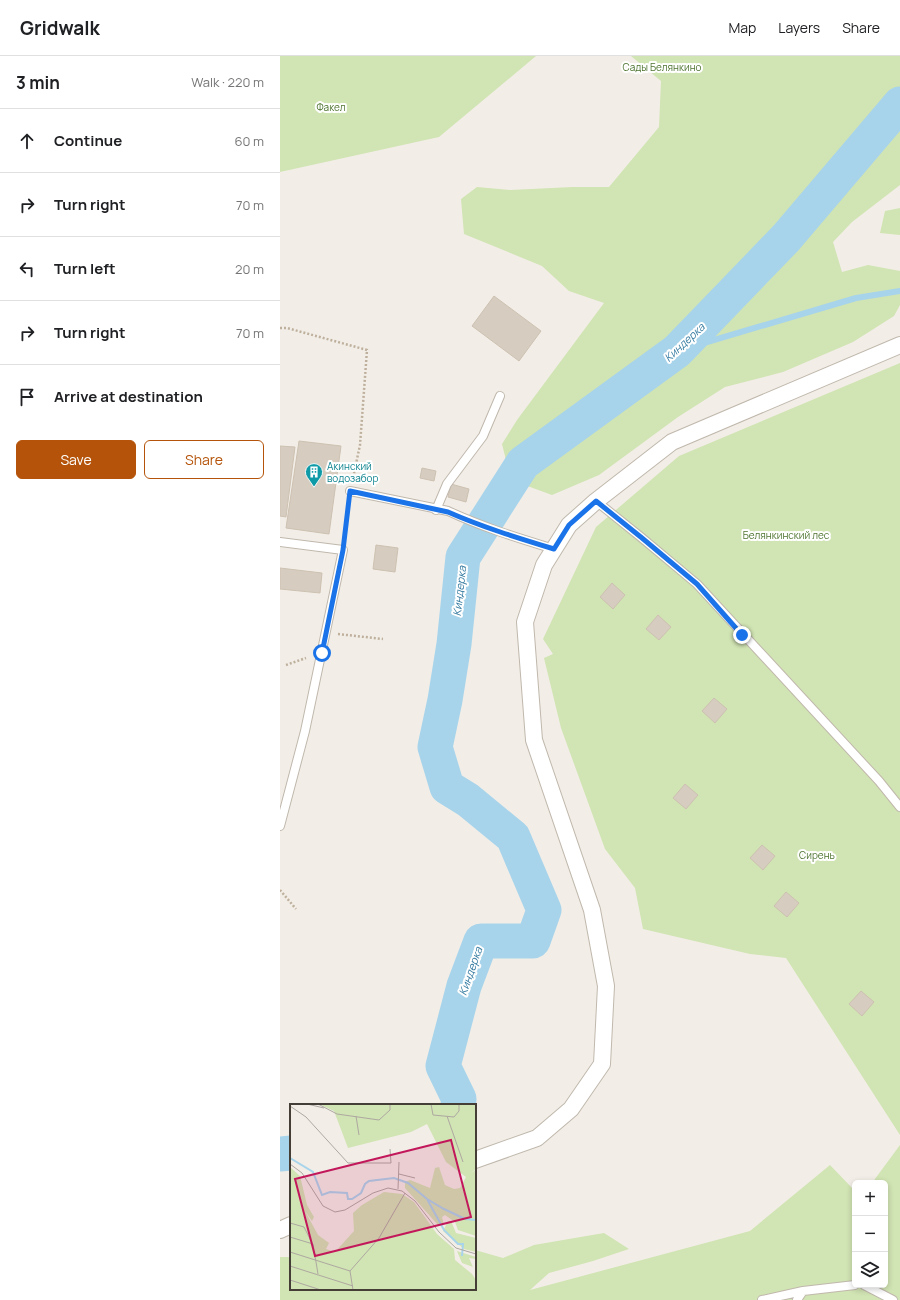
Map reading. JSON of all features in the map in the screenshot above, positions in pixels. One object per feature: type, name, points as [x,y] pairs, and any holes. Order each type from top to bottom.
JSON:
[{"type":"street","points":[[476,1160],[537,1138],[571,1109],[602,1064],[606,986],[592,910],[534,740],[525,622],[544,565],[569,525],[596,501],[672,442],[900,345]]},
{"type":"street","points":[[280,1230],[290,1225]]},
{"type":"lane","points":[[436,510],[447,484],[483,436],[500,396]]},
{"type":"lane","points":[[350,491],[448,512],[517,538],[554,549]]},
{"type":"lane","points":[[596,501],[697,584],[879,781],[900,807]]},
{"type":"lane","points":[[280,542],[343,550],[305,731],[280,826]]},
{"type":"lane","points":[[762,1300],[803,1291],[852,1284]]},
{"type":"lane","points":[[870,1288],[893,1300]]},
{"type":"lane","points":[[797,1300],[803,1291]]},
{"type":"path","points":[[280,328],[287,328],[366,350],[360,445],[350,491],[343,550]]},
{"type":"path","points":[[326,633],[347,634],[383,640]]},
{"type":"path","points":[[286,665],[322,653]]},
{"type":"path","points":[[280,890],[296,909]]},
{"type":"green space","name":"Факел","points":[[280,56],[536,56],[439,137],[280,172]]},
{"type":"green space","name":"Сады Белянкино","points":[[631,56],[900,56],[900,185],[852,222],[833,242],[842,272],[868,265],[900,271],[900,305],[894,316],[853,342],[783,372],[725,387],[678,417],[599,475],[552,495],[511,480],[502,444],[517,420],[604,303],[569,291],[542,266],[464,234],[461,199],[477,187],[510,190],[609,187],[659,127],[661,81]]},
{"type":"green space","points":[[900,208],[900,235],[880,233],[885,211]]},
{"type":"green space","points":[[900,363],[900,1135],[786,958],[750,954],[643,929],[635,888],[605,849],[561,728],[544,658],[553,654],[543,639],[596,527],[679,456]]},
{"type":"green space","points":[[900,1145],[900,1300],[280,1300],[280,1257],[290,1257],[290,1290],[476,1290],[476,1250],[503,1258],[534,1245],[604,1233],[629,1249],[549,1273],[530,1290],[750,1231],[830,1165],[852,1188],[852,1288],[888,1288],[888,1180],[874,1180]]},
{"type":"building","points":[[494,296],[541,331],[519,361],[472,326]]},
{"type":"building","name":"Акинский водозабор","points":[[299,441],[341,446],[329,534],[286,528]]},
{"type":"building","points":[[280,446],[295,447],[286,517],[280,516]]},
{"type":"building","points":[[422,468],[436,471],[434,481],[420,478]]},
{"type":"building","points":[[451,484],[469,489],[466,502],[448,497]]},
{"type":"building","points":[[376,545],[398,548],[395,572],[373,569]]},
{"type":"building","points":[[280,568],[322,573],[320,593],[280,589]]},
{"type":"building","points":[[612,583],[625,595],[613,609],[600,597]]},
{"type":"building","points":[[658,615],[671,627],[659,640],[646,629]]},
{"type":"building","points":[[714,698],[727,709],[715,723],[702,711]]},
{"type":"building","points":[[685,784],[698,795],[686,809],[673,798]]},
{"type":"building","points":[[762,845],[775,856],[763,870],[750,858]]},
{"type":"building","points":[[786,892],[799,903],[787,917],[774,906]]},
{"type":"building","points":[[861,991],[874,1002],[862,1016],[849,1004]]},
{"type":"waterway","name":"Киндерка","points":[[458,1104],[459,1099],[443,1066],[464,986],[481,941],[533,941],[544,910],[513,837],[468,800],[447,787],[435,747],[445,700],[454,644],[463,557],[523,463],[677,351],[786,238],[900,104]]},
{"type":"waterway","points":[[677,351],[856,298],[900,291]]},
{"type":"waterway","name":"Киндерка","points":[[280,1154],[290,1153]]},
{"type":"place","name":"Акинский водозабор","points":[[314,487]]},
{"type":"route","points":[[322,653],[343,550],[350,491],[448,512],[517,538],[554,549],[569,525],[596,501],[697,584],[742,635]]},
{"type":"park label","name":"Белянкинский лес","points":[[786,535]]},
{"type":"park label","name":"Сирень","points":[[817,855]]}]
